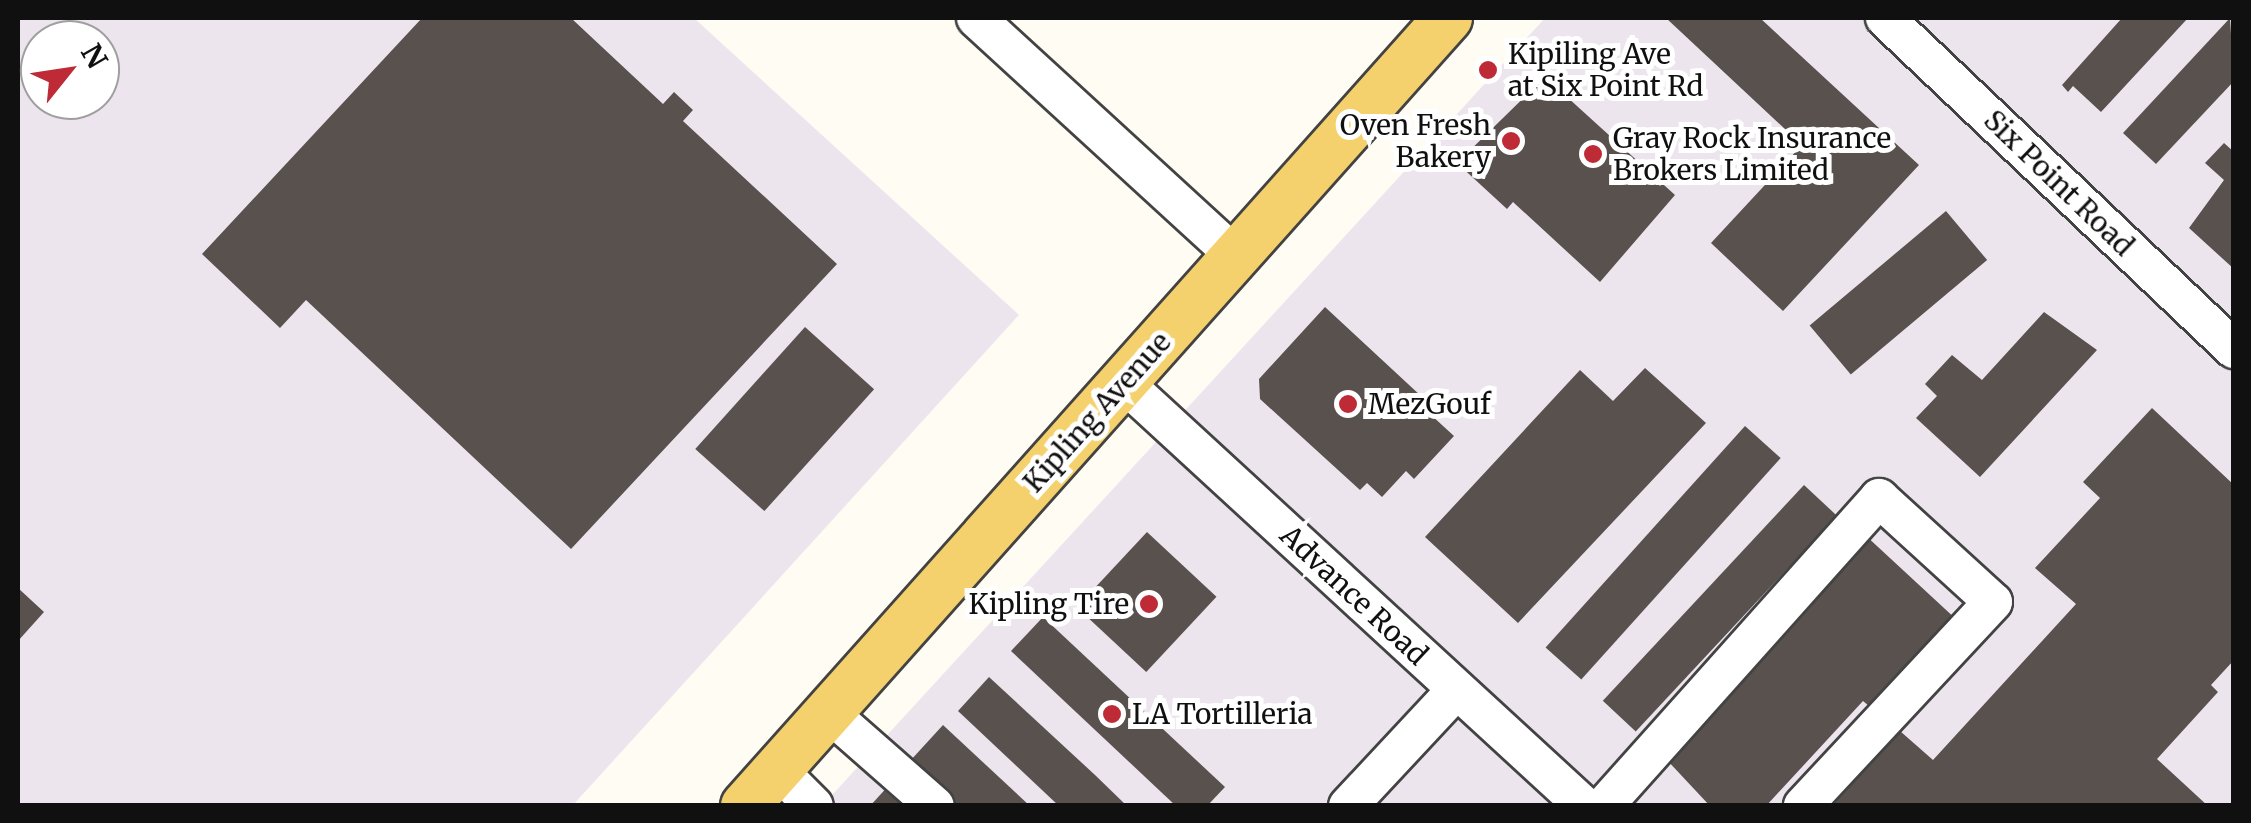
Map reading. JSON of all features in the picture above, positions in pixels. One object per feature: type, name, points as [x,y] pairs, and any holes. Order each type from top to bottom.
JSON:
[{"type":"main road","name":"Kipling Avenue","points":[[744,806],[1448,18]]},
{"type":"street","points":[[976,18],[1236,256]]},
{"type":"street","name":"Six Point Road","points":[[1885,18],[2234,349]]},
{"type":"street","name":"Advance Road","points":[[1124,383],[1584,806]]},
{"type":"street","points":[[1604,806],[1879,498],[1993,602],[1803,806]]},
{"type":"street","points":[[1348,806],[1456,690]]},
{"type":"street","points":[[828,712],[936,806]]},
{"type":"street","points":[[777,770],[814,806]]},
{"type":"shaded area","points":[[18,18],[694,18],[1019,315],[573,805],[18,805]]},
{"type":"shaded area","points":[[1545,18],[2233,18],[2233,805],[822,806]]},
{"type":"building","points":[[422,18],[571,18],[663,104],[674,92],[693,110],[683,121],[837,264],[571,549],[306,300],[280,328],[202,254]]},
{"type":"building","points":[[1666,18],[1760,18],[1919,165],[1783,311],[1711,243],[1802,145]]},
{"type":"building","points":[[2122,18],[2188,18],[2101,112],[2073,86],[2068,92],[2062,85]]},
{"type":"building","points":[[2230,18],[2234,81],[2156,164],[2123,133]]},
{"type":"building","points":[[1545,77],[1675,195],[1600,282],[1513,202],[1507,209],[1457,163]]},
{"type":"building","points":[[2224,143],[2234,152],[2234,269],[2189,228],[2224,180],[2205,163]]},
{"type":"building","points":[[1946,211],[1987,260],[1851,374],[1810,325]]},
{"type":"building","name":"MezGouf","points":[[1325,307],[1435,409],[1430,414],[1454,436],[1414,479],[1406,471],[1382,497],[1367,483],[1360,490],[1260,399],[1259,379]]},
{"type":"building","points":[[2044,312],[2097,350],[1980,477],[1916,418],[1937,396],[1925,384],[1952,355],[1982,380]]},
{"type":"building","points":[[805,327],[874,389],[764,511],[695,449]]},
{"type":"building","points":[[1645,368],[1706,423],[1518,623],[1425,537],[1580,370],[1613,401]]},
{"type":"building","points":[[2152,408],[2234,485],[2234,660],[2211,685],[2218,692],[2157,759],[2208,806],[1832,806],[1900,731],[1933,760],[2076,604],[2035,568],[2100,498],[2083,482]]},
{"type":"building","points":[[1745,426],[1781,458],[1581,680],[1546,647]]},
{"type":"building","points":[[1804,485],[1837,516],[1636,731],[1603,701]]},
{"type":"building","name":"Kipling Tire","points":[[1147,532],[1216,597],[1146,672],[1077,607]]},
{"type":"building","points":[[1864,534],[1958,621],[1875,711],[1863,701],[1766,806],[1710,806],[1666,759]]},
{"type":"building","points":[[18,588],[44,612],[18,641]]},
{"type":"building","name":"LA Tortilleria","points":[[1043,617],[1225,787],[1207,806],[1176,806],[1011,651]]},
{"type":"building","points":[[989,677],[1127,806],[1059,806],[958,711]]},
{"type":"building","points":[[943,725],[1030,806],[958,806],[910,761]]},
{"type":"building","points":[[890,784],[914,806],[870,806]]},
{"type":"place","name":"Kipiling Ave at Six Point Rd","points":[[1488,70]]},
{"type":"place","name":"Oven Fresh Bakery","points":[[1511,141]]},
{"type":"place","name":"Gray Rock Insurance Brokers Limited","points":[[1593,154]]},
{"type":"place","name":"MezGouf","points":[[1348,404]]},
{"type":"place","name":"Kipling Tire","points":[[1149,604]]},
{"type":"place","name":"LA Tortilleria","points":[[1112,714]]}]
